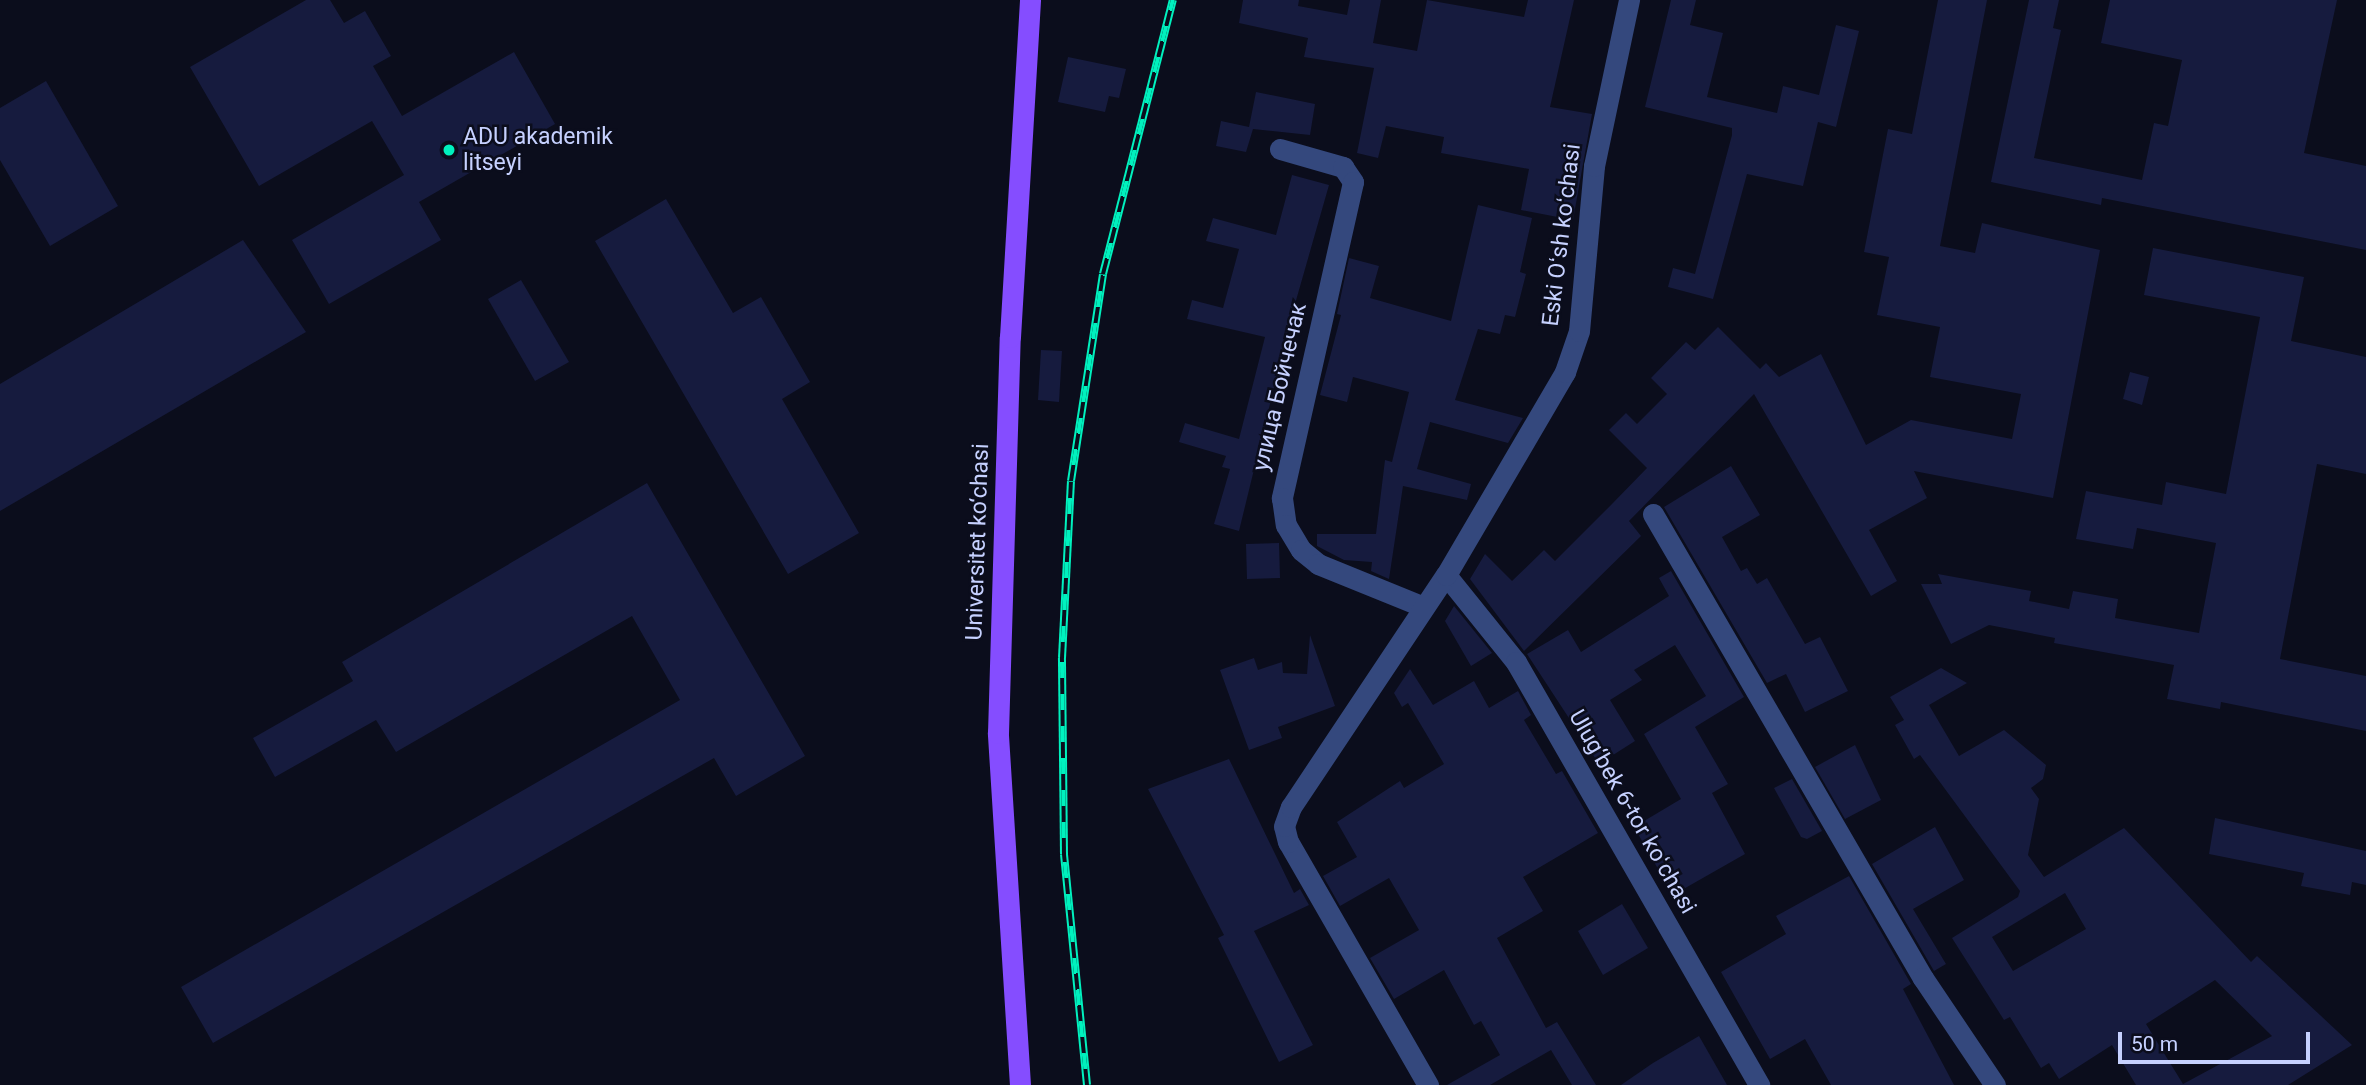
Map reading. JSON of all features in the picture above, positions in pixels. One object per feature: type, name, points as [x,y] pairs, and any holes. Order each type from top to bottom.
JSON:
[{"type":"main road","name":"Universitet kо‘chasi","points":[[1020,1085],[998,733],[1010,337],[1030,0]]},
{"type":"street","name":"Eski Oʻsh koʻchasi","points":[[1428,1085],[1289,842],[1284,826],[1291,807],[1446,575],[1565,372],[1579,331],[1594,166],[1629,0]]},
{"type":"street","name":"улица Бойчечак","points":[[1280,149],[1343,167],[1353,182],[1283,498],[1286,525],[1301,550],[1318,564],[1424,607]]},
{"type":"street","points":[[1653,514],[1923,978],[1995,1085]]},
{"type":"street","name":"Ulug‘bek 6-tor koʻchasi","points":[[1446,575],[1516,662],[1759,1085]]},
{"type":"building","name":"ADU akademik litseyi","points":[[306,0],[330,0],[344,23],[365,11],[391,56],[373,66],[402,116],[514,52],[555,124],[419,202],[441,240],[329,304],[292,240],[404,175],[372,121],[259,186],[190,67]]},
{"type":"building","points":[[1243,0],[1299,0],[1298,6],[1347,15],[1350,0],[1381,0],[1373,43],[1417,51],[1427,0],[1524,17],[1528,0],[1574,0],[1550,107],[1592,114],[1573,220],[1521,210],[1529,169],[1441,153],[1444,137],[1386,126],[1378,158],[1357,153],[1374,68],[1304,57],[1308,38],[1239,23]]},
{"type":"building","points":[[1671,0],[1696,0],[1690,25],[1723,33],[1707,97],[1777,113],[1783,86],[1819,95],[1836,25],[1859,31],[1836,127],[1818,122],[1803,186],[1747,174],[1713,299],[1668,287],[1673,268],[1695,274],[1732,135],[1732,128],[1645,107]]},
{"type":"building","points":[[1938,0],[1987,0],[1940,246],[1975,253],[1982,223],[2100,250],[2053,498],[1914,471],[1927,498],[1869,530],[1897,581],[1871,596],[1754,394],[1629,521],[1641,536],[1524,651],[1470,579],[1485,554],[1512,581],[1544,550],[1555,561],[1611,505],[1647,468],[1609,430],[1626,413],[1637,424],[1667,394],[1651,378],[1686,342],[1695,350],[1718,327],[1760,369],[1766,363],[1779,377],[1821,354],[1866,445],[1911,420],[2012,439],[2021,394],[1930,377],[1940,327],[1877,315],[1889,257],[1864,252],[1888,129],[1912,134]]},
{"type":"building","points":[[2029,0],[2059,0],[2053,28],[2061,30],[2034,158],[2142,180],[2154,123],[2168,126],[2182,60],[2101,43],[2110,0],[2337,0],[2304,153],[2366,166],[2366,250],[2102,198],[2101,205],[1991,182]]},
{"type":"building","points":[[1068,57],[1126,69],[1119,98],[1109,96],[1105,112],[1058,102]]},
{"type":"building","points":[[46,81],[118,206],[50,246],[0,160],[0,108]]},
{"type":"building","points":[[1256,92],[1315,104],[1310,135],[1253,129],[1246,152],[1216,146],[1221,121],[1249,127]]},
{"type":"building","points":[[1292,175],[1329,185],[1291,318],[1239,531],[1214,524],[1230,469],[1222,467],[1226,456],[1179,442],[1185,423],[1239,439],[1265,337],[1187,319],[1192,300],[1223,308],[1239,249],[1206,241],[1213,218],[1276,235]]},
{"type":"building","points":[[666,199],[733,313],[761,297],[810,382],[782,399],[859,533],[788,574],[595,241]]},
{"type":"building","points":[[1478,205],[1532,218],[1520,272],[1526,274],[1515,317],[1505,315],[1500,334],[1478,329],[1455,400],[1523,418],[1508,443],[1430,422],[1417,469],[1471,484],[1467,500],[1403,486],[1389,579],[1371,571],[1372,562],[1344,560],[1317,546],[1317,534],[1376,534],[1385,460],[1392,462],[1409,392],[1353,377],[1347,402],[1320,395],[1341,315],[1337,314],[1349,258],[1379,266],[1370,298],[1451,321]]},
{"type":"building","points":[[243,240],[306,332],[0,511],[0,384]]},
{"type":"building","points":[[2153,248],[2304,277],[2291,341],[2366,357],[2366,474],[2317,464],[2280,659],[2366,676],[2366,731],[2221,702],[2220,709],[2167,699],[2174,665],[2054,643],[2055,638],[1989,625],[1951,644],[1921,584],[1942,584],[1938,574],[2031,591],[2029,601],[2069,609],[2073,591],[2118,599],[2115,618],[2199,633],[2216,543],[2137,528],[2133,549],[2076,539],[2086,491],[2162,505],[2166,482],[2226,494],[2260,317],[2144,295]]},
{"type":"building","points":[[521,280],[569,362],[535,381],[488,299]]},
{"type":"building","points":[[1041,350],[1062,351],[1059,402],[1038,400]]},
{"type":"building","points":[[2130,372],[2149,377],[2142,405],[2123,399]]},
{"type":"building","points":[[1731,466],[1760,515],[1722,537],[1741,571],[1747,568],[1757,584],[1767,578],[1805,644],[1820,637],[1848,691],[1805,712],[1786,674],[1767,683],[1664,507]]},
{"type":"building","points":[[647,483],[805,756],[736,796],[714,758],[213,1043],[181,987],[680,700],[632,616],[396,752],[376,720],[275,777],[253,738],[353,681],[342,662]]},
{"type":"building","points":[[1279,543],[1280,578],[1247,579],[1246,544]]},
{"type":"building","points":[[1671,571],[1744,697],[1695,727],[1728,784],[1712,793],[1745,854],[1673,895],[1634,827],[1681,799],[1644,734],[1706,696],[1675,645],[1634,670],[1642,680],[1610,700],[1635,741],[1599,764],[1527,654],[1568,630],[1581,652],[1669,596],[1659,578]]},
{"type":"building","points":[[1454,606],[1492,653],[1471,666],[1445,621]]},
{"type":"building","points":[[1310,635],[1335,706],[1278,727],[1282,738],[1249,750],[1220,670],[1254,658],[1258,670],[1282,662],[1283,673],[1307,674]]},
{"type":"building","points":[[1941,668],[1967,683],[1929,705],[1959,756],[2004,730],[2046,765],[2043,779],[2031,788],[2039,799],[2028,855],[2044,877],[2124,828],[2251,962],[2257,956],[2352,1045],[2288,1085],[2136,1085],[2112,1045],[2059,1079],[2049,1063],[2041,1068],[2010,1017],[2004,1020],[1952,938],[2018,897],[2020,891],[1920,755],[1914,759],[1895,725],[1904,720],[1890,697]],"holes":[[[2065,893],[2086,929],[2013,971],[1992,937]],[[2215,980],[2272,1036],[2183,1084],[2146,1024]]]},
{"type":"building","points":[[1410,669],[1433,705],[1474,681],[1489,708],[1518,691],[1531,715],[1524,720],[1556,774],[1562,771],[1598,833],[1523,877],[1543,911],[1497,938],[1546,1028],[1557,1022],[1596,1085],[1572,1085],[1551,1050],[1490,1085],[1447,1085],[1500,1055],[1481,1021],[1474,1025],[1444,970],[1394,999],[1370,958],[1419,930],[1389,878],[1340,906],[1323,876],[1357,857],[1337,822],[1400,781],[1404,788],[1444,764],[1408,703],[1402,707],[1394,693]]},
{"type":"building","points":[[1855,745],[1881,800],[1845,819],[1815,767]]},
{"type":"building","points":[[1229,759],[1294,893],[1300,889],[1309,905],[1254,931],[1313,1045],[1279,1062],[1218,938],[1224,935],[1148,789]]},
{"type":"building","points":[[1792,779],[1822,831],[1807,839],[1801,837],[1774,788]]},
{"type":"building","points":[[2215,818],[2366,851],[2366,885],[2352,882],[2350,895],[2301,886],[2304,873],[2209,854]]},
{"type":"building","points":[[1935,827],[1964,880],[1913,909],[1946,964],[1934,971],[1872,864]]},
{"type":"building","points":[[1849,876],[1911,984],[1903,989],[1954,1085],[1831,1085],[1805,1039],[1770,1059],[1721,972],[1786,934],[1776,916]]},
{"type":"building","points":[[1622,904],[1648,948],[1603,975],[1578,931]]},
{"type":"building","points":[[1699,1036],[1727,1085],[1621,1085],[1653,1063]]},
{"type":"railway","points":[[1087,1085],[1064,854],[1062,658],[1071,481],[1103,274],[1173,0]]},
{"type":"place","name":"ADU akademik litseyi","points":[[449,150]]}]
